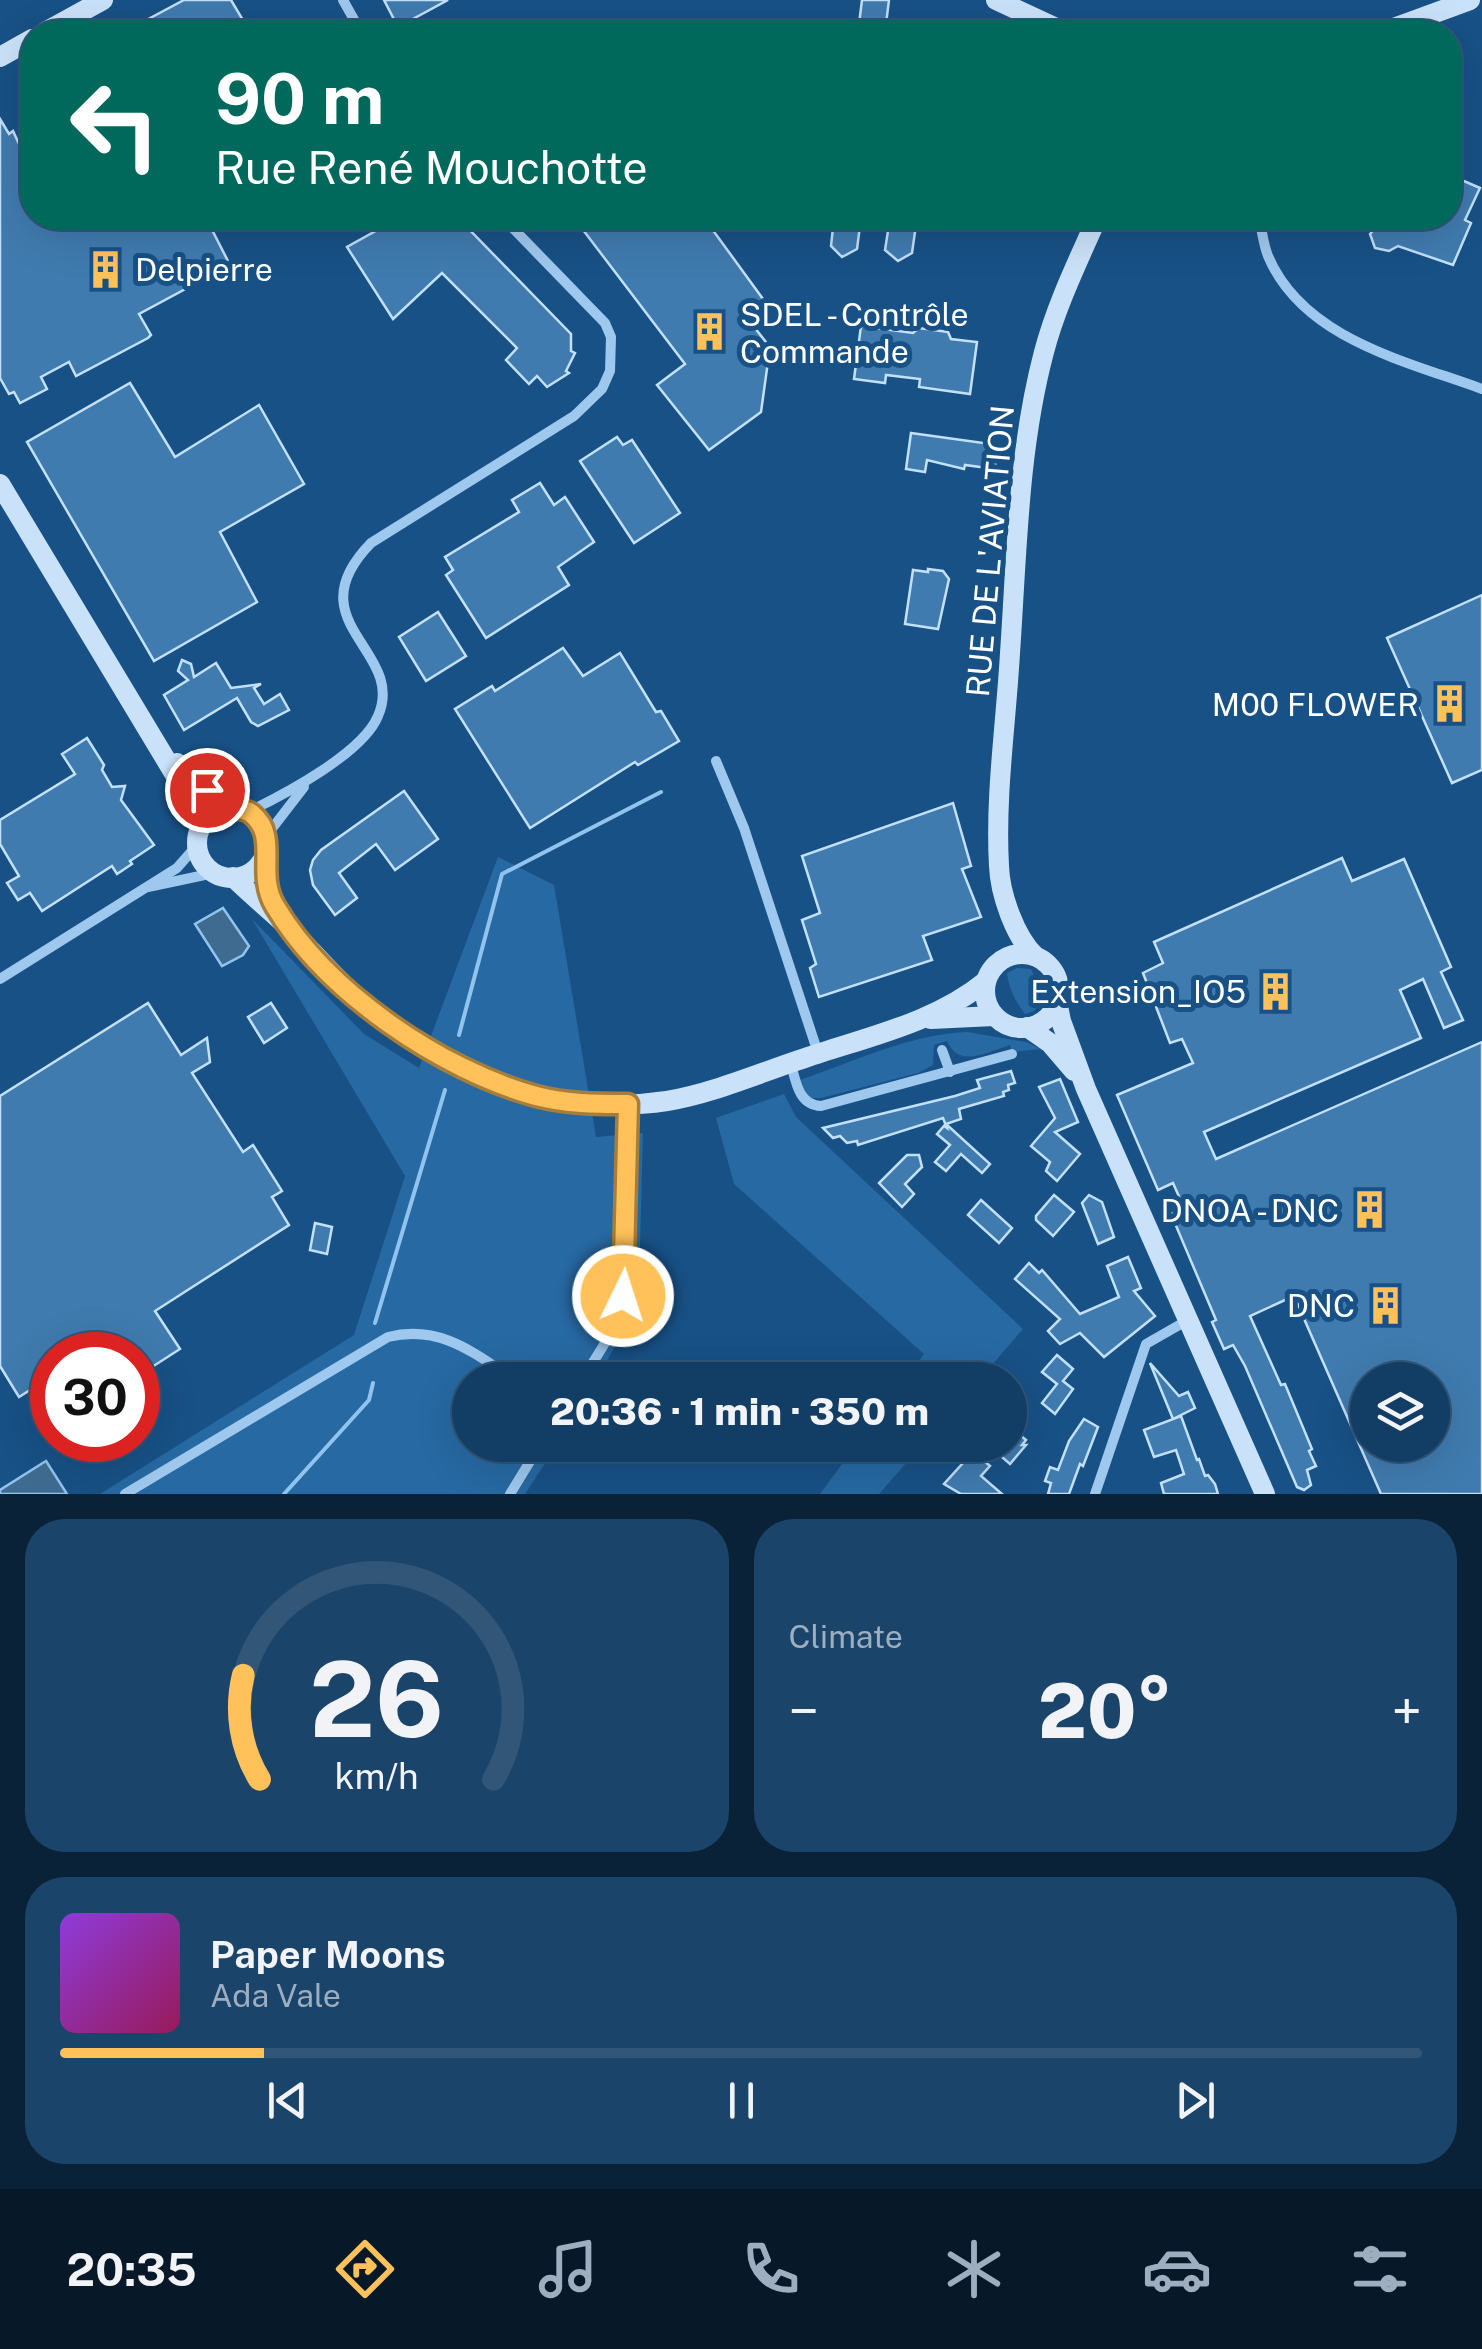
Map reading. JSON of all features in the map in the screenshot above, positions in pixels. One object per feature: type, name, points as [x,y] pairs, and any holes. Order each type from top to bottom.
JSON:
[{"type":"street","points":[[66,20],[103,0]]},
{"type":"street","points":[[996,0],[1039,20]]},
{"type":"street","points":[[1399,20],[1433,0]]},
{"type":"street","points":[[1413,20],[1470,0]]},
{"type":"street","points":[[160,748],[227,807],[250,811],[311,779],[367,734],[382,703],[379,678],[343,602],[342,587],[356,558],[370,542],[574,416],[602,389],[610,372],[613,353],[605,323],[515,230]]},
{"type":"street","name":"RUE DE L'AVIATION","points":[[1035,956],[1015,925],[999,869],[1000,784],[1025,452],[1045,350],[1092,230]]},
{"type":"street","points":[[1262,230],[1272,263],[1320,319],[1371,348],[1482,388]]},
{"type":"street","points":[[0,484],[204,823]]},
{"type":"street","points":[[716,762],[744,828],[818,1054]]},
{"type":"street","points":[[292,932],[269,894],[264,859],[266,835],[311,779]]},
{"type":"street","points":[[0,979],[177,868],[198,844],[204,823],[213,813],[227,807]]},
{"type":"street","points":[[250,811],[266,835]]},
{"type":"street","points":[[198,844],[202,860],[292,932],[375,1014],[447,1060],[536,1096],[584,1105],[689,1097],[919,1020],[962,1000],[1016,954],[1035,956],[1054,973],[1060,1021],[1086,1089],[1265,1494]]},
{"type":"street","points":[[138,890],[256,870],[264,859]]},
{"type":"street","name":"RUE DE L'AVIATION","points":[[990,974],[1008,900]]},
{"type":"street","points":[[990,974],[986,1000],[994,1016],[1009,1026],[1027,1028],[1050,1043],[1086,1089]]},
{"type":"street","points":[[1027,1028],[1046,1019],[1057,1001]]},
{"type":"street","points":[[919,1020],[994,1016]]},
{"type":"street","points":[[942,1050],[950,1072]]},
{"type":"street","points":[[790,1063],[802,1098],[816,1106],[1012,1054]]},
{"type":"street","points":[[593,1362],[612,1330],[623,1296],[628,1104]]},
{"type":"street","points":[[1095,1494],[1146,1344],[1189,1320]]},
{"type":"street","points":[[125,1494],[388,1337],[414,1332],[440,1336],[487,1362]]},
{"type":"street","points":[[510,1494],[530,1462]]},
{"type":"shaded area","points":[[498,857],[554,885],[596,1137],[643,1133],[639,1283],[630,1320],[606,1362],[452,1362],[452,1462],[546,1462],[525,1494],[100,1494],[151,1462],[160,1462],[160,1456],[354,1335],[405,1176],[252,919],[364,1034],[419,1068]]},
{"type":"shaded area","points":[[223,908],[249,946],[243,955],[222,966],[195,924]]},
{"type":"shaded area","points":[[1017,968],[1031,969],[1044,999],[1034,1011],[1025,1014],[1008,979],[1007,973]]},
{"type":"shaded area","points":[[967,1032],[1026,1042],[1041,1049],[1012,1052],[1010,1045],[966,1056],[952,1049],[947,1041],[934,1045],[933,1065],[918,1073],[821,1098],[804,1093],[800,1080],[861,1057],[924,1038]]},
{"type":"shaded area","points":[[784,1094],[796,1117],[1023,1329],[995,1362],[918,1362],[924,1354],[734,1184],[716,1118]]},
{"type":"shaded area","points":[[47,1462],[67,1494],[0,1494],[0,1490]]},
{"type":"shaded area","points":[[844,1462],[907,1462],[879,1494],[820,1494]]},
{"type":"building","points":[[184,0],[231,0],[243,20],[146,20]]},
{"type":"building","points":[[384,0],[448,0],[411,20],[394,20]]},
{"type":"building","points":[[862,0],[889,0],[886,20],[860,20]]},
{"type":"building","name":"Delpierre","points":[[0,119],[9,134],[13,131],[20,146],[20,230],[212,230],[230,265],[139,314],[151,335],[148,338],[76,376],[69,362],[41,377],[47,389],[20,403],[0,378]]},
{"type":"building","points":[[1462,180],[1480,188],[1465,220],[1471,223],[1453,265],[1398,246],[1389,251],[1375,248],[1370,234],[1374,230],[1462,230]]},
{"type":"building","points":[[377,230],[470,230],[571,334],[571,351],[575,353],[566,371],[569,373],[547,387],[537,376],[529,384],[506,360],[517,348],[442,273],[393,319],[347,247]]},
{"type":"building","name":"SDEL - Contrôle Commande","points":[[583,230],[713,230],[766,303],[747,318],[770,347],[761,412],[709,450],[657,385],[685,364]]},
{"type":"building","points":[[833,230],[859,230],[857,249],[842,257],[831,246]]},
{"type":"building","points":[[888,230],[915,230],[912,253],[898,261],[885,250]]},
{"type":"building","points":[[861,326],[913,333],[919,328],[948,332],[951,339],[977,342],[970,394],[919,387],[920,379],[886,375],[885,383],[854,379]]},
{"type":"building","points":[[130,383],[175,457],[259,405],[304,484],[220,532],[257,602],[154,661],[27,442]]},
{"type":"building","points":[[911,433],[998,445],[995,469],[965,465],[964,469],[927,460],[925,472],[906,469]]},
{"type":"building","points":[[617,437],[623,445],[632,440],[680,513],[634,543],[580,461]]},
{"type":"building","points":[[540,483],[554,505],[565,497],[594,542],[558,567],[569,585],[486,638],[446,575],[453,570],[445,557],[519,512],[512,500]]},
{"type":"building","points":[[913,570],[943,571],[949,579],[938,629],[905,624]]},
{"type":"building","name":"M00 FLOWER","points":[[1482,595],[1482,770],[1452,783],[1387,638]]},
{"type":"building","points":[[438,612],[466,656],[426,681],[399,637]]},
{"type":"building","points":[[563,648],[583,676],[620,653],[679,741],[638,765],[635,762],[530,828],[455,709],[492,686],[495,691]]},
{"type":"building","points":[[182,660],[191,664],[194,677],[216,663],[231,688],[261,684],[254,688],[264,704],[280,694],[289,710],[258,726],[251,722],[237,698],[184,730],[164,695],[188,680],[178,671]]},
{"type":"building","points":[[87,738],[112,787],[125,786],[121,800],[154,845],[117,874],[112,866],[42,911],[30,893],[18,900],[7,883],[19,876],[0,844],[0,820],[75,774],[62,754]]},
{"type":"building","points":[[404,791],[438,839],[395,870],[376,844],[339,873],[357,898],[335,915],[313,885],[313,860],[321,850]]},
{"type":"building","points":[[953,803],[971,866],[962,869],[981,917],[923,936],[932,960],[819,997],[810,968],[816,964],[802,920],[820,913],[802,856]]},
{"type":"building","points":[[1342,858],[1352,881],[1404,859],[1451,967],[1441,972],[1463,1020],[1444,1028],[1423,979],[1400,990],[1421,1038],[1204,1132],[1216,1159],[1482,1042],[1482,1494],[1381,1494],[1367,1462],[1450,1462],[1450,1362],[1350,1362],[1350,1423],[1294,1296],[1250,1316],[1312,1449],[1309,1451],[1316,1466],[1307,1470],[1311,1485],[1304,1490],[1297,1487],[1245,1366],[1233,1345],[1224,1349],[1212,1322],[1216,1320],[1171,1214],[1184,1208],[1173,1183],[1158,1190],[1117,1095],[1193,1063],[1182,1039],[1170,1043],[1143,973],[1163,963],[1154,942]]},
{"type":"building","points":[[148,1003],[181,1055],[207,1038],[210,1062],[192,1073],[243,1152],[253,1145],[282,1191],[272,1197],[289,1225],[155,1311],[180,1349],[160,1362],[160,1332],[30,1332],[30,1390],[19,1397],[0,1366],[0,1096]]},
{"type":"building","points":[[271,1003],[287,1028],[264,1043],[248,1017]]},
{"type":"building","points":[[1011,1071],[1015,1083],[1008,1085],[1004,1096],[959,1109],[961,1119],[946,1124],[990,1164],[982,1173],[961,1154],[946,1171],[935,1162],[950,1145],[937,1134],[944,1126],[947,1128],[943,1118],[858,1145],[857,1141],[847,1143],[840,1136],[833,1138],[823,1128],[955,1096],[980,1088],[977,1080]]},
{"type":"building","points":[[1060,1079],[1078,1122],[1055,1132],[1080,1154],[1057,1181],[1046,1171],[1050,1162],[1031,1146],[1055,1118],[1039,1087]]},
{"type":"building","points":[[907,1155],[919,1155],[922,1167],[905,1184],[914,1194],[902,1207],[879,1183]]},
{"type":"building","points":[[1054,1195],[1074,1212],[1053,1236],[1036,1216]]},
{"type":"building","points":[[1089,1195],[1102,1202],[1114,1237],[1098,1244],[1082,1203]]},
{"type":"building","points":[[981,1200],[1012,1228],[999,1243],[968,1215]]},
{"type":"building","points":[[315,1223],[332,1227],[327,1254],[310,1250]]},
{"type":"building","points":[[1128,1257],[1141,1288],[1134,1291],[1155,1316],[1104,1357],[1080,1333],[1060,1344],[1048,1331],[1060,1319],[1015,1279],[1029,1263],[1039,1273],[1042,1270],[1080,1314],[1119,1297],[1107,1266]]},
{"type":"building","points":[[1057,1355],[1073,1369],[1063,1381],[1073,1389],[1055,1414],[1042,1403],[1057,1384],[1042,1372]]},
{"type":"building","points":[[1150,1363],[1179,1396],[1188,1392],[1195,1408],[1173,1419]]},
{"type":"building","points":[[1181,1416],[1197,1460],[1218,1494],[1164,1494],[1161,1483],[1184,1474],[1176,1450],[1154,1457],[1144,1430]]},
{"type":"building","points":[[1084,1419],[1098,1427],[1083,1466],[1080,1464],[1069,1494],[1048,1494],[1051,1483],[1045,1481],[1050,1467],[1058,1470],[1069,1441]]},
{"type":"building","points":[[964,1462],[985,1462],[990,1466],[981,1476],[1002,1494],[961,1494],[944,1484]]},
{"type":"waterway","points":[[459,1035],[502,874],[661,792]]},
{"type":"waterway","points":[[375,1323],[445,1090]]},
{"type":"waterway","points":[[284,1494],[369,1400],[373,1383]]},
{"type":"place","name":"Delpierre","points":[[105,269]]},
{"type":"place","name":"SDEL - Contrôle Commande","points":[[710,332]]},
{"type":"place","name":"M00 FLOWER","points":[[1449,704]]},
{"type":"place","name":"Extension_IO5","points":[[1276,991]]},
{"type":"place","name":"DNOA - DNC","points":[[1369,1210]]},
{"type":"place","name":"DNC","points":[[1385,1305]]},
{"type":"route","points":[[207,790],[227,807],[250,811],[264,826],[268,844],[264,859],[266,884],[274,905],[292,932],[375,1014],[447,1060],[507,1086],[584,1105],[628,1104],[623,1296]]}]
